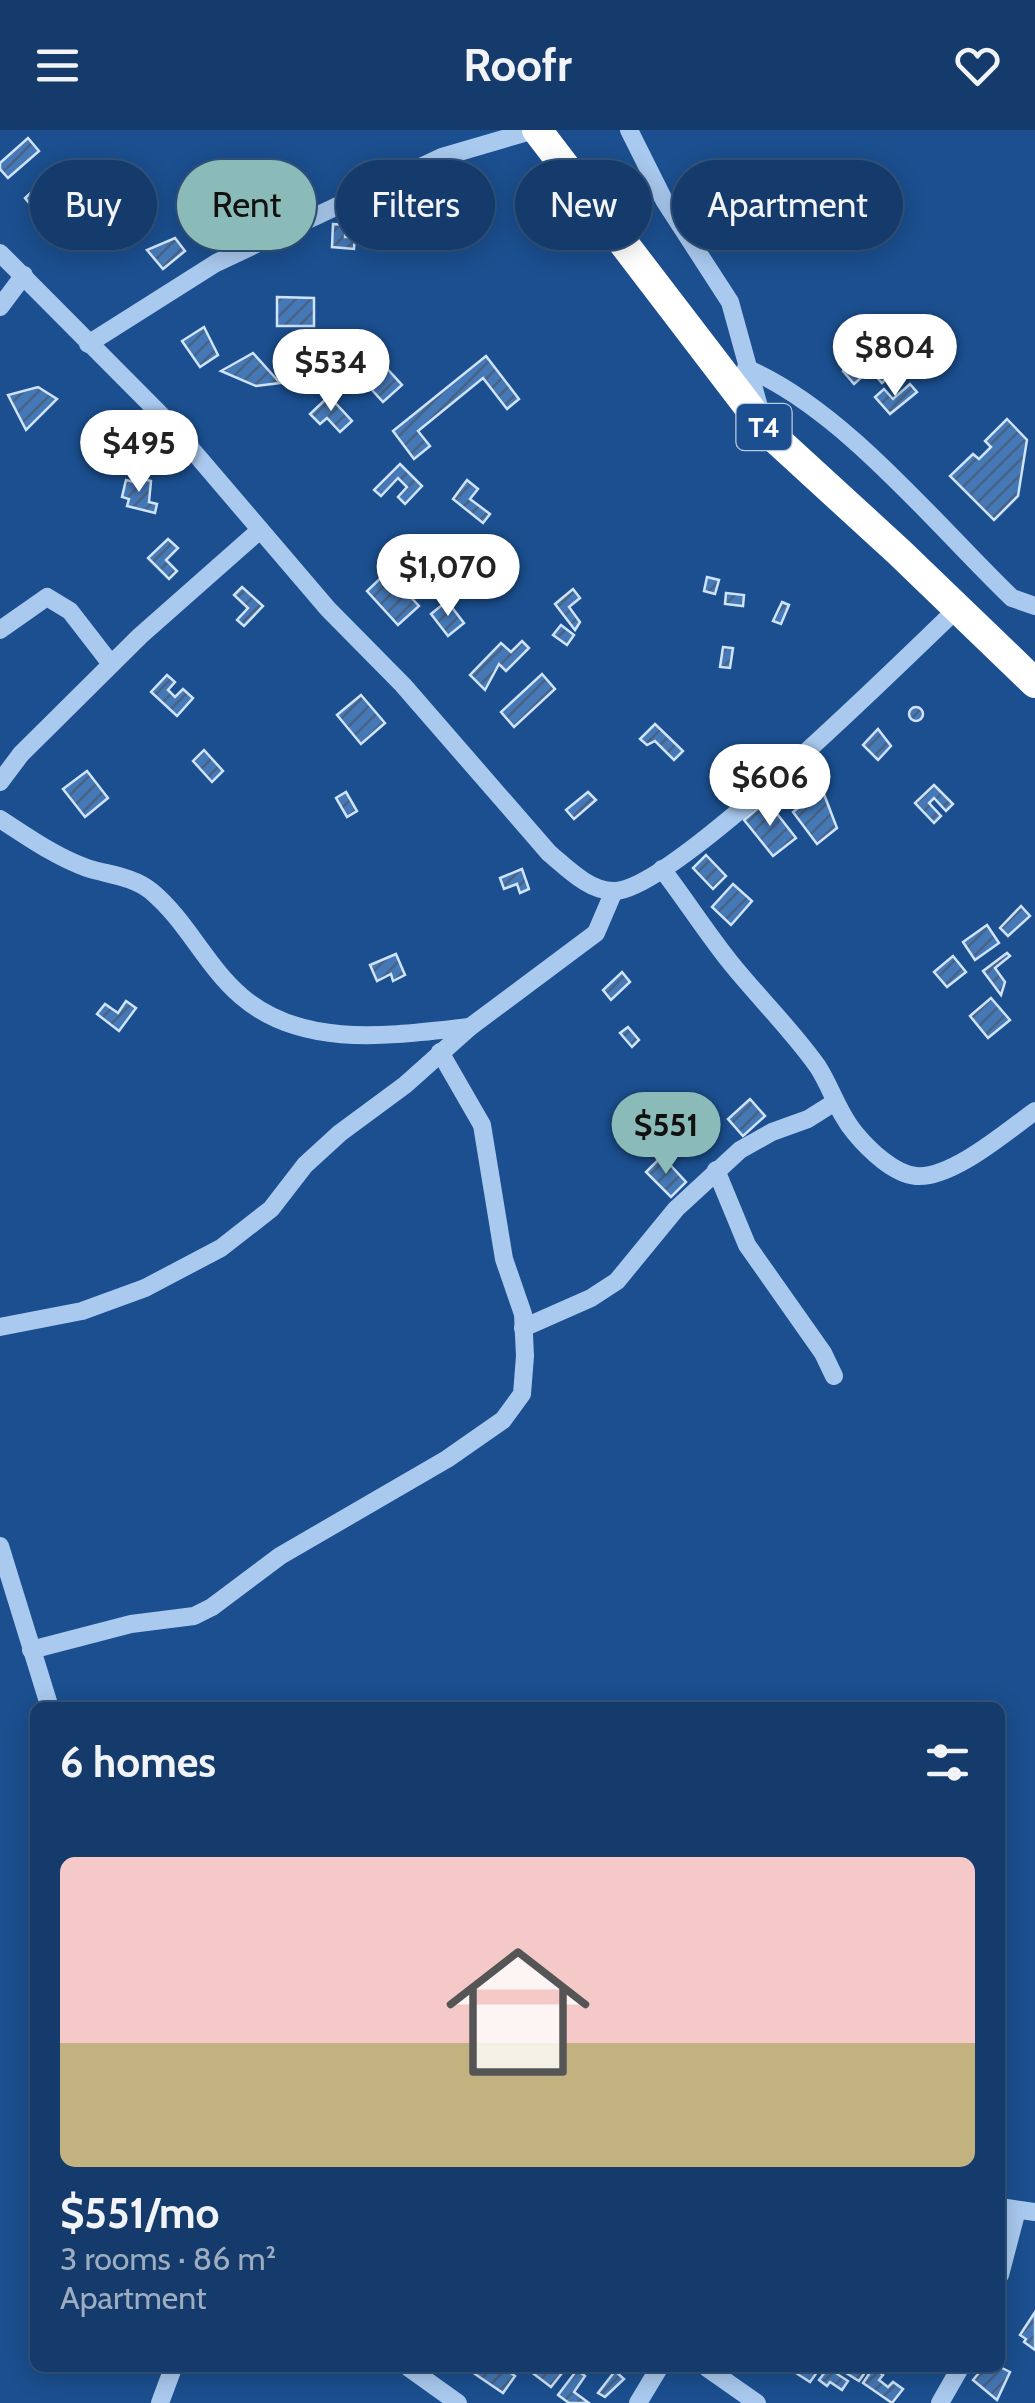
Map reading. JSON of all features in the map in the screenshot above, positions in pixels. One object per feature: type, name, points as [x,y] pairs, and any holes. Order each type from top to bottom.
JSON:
[{"type":"highway","name":"T4","points":[[535,130],[767,431],[1035,683]]},
{"type":"street","points":[[88,344],[216,263],[442,157],[535,130]]},
{"type":"street","points":[[629,130],[664,200],[730,302],[767,431]]},
{"type":"street","points":[[0,254],[170,424],[328,609],[402,685],[549,854],[574,875],[596,886],[614,891],[643,884],[765,789],[957,609]]},
{"type":"street","points":[[0,307],[24,275]]},
{"type":"street","points":[[746,368],[778,381],[820,412],[1012,598],[1035,606]]},
{"type":"street","points":[[0,782],[20,754],[112,664],[260,530]]},
{"type":"street","points":[[0,630],[47,597],[70,611],[112,664]]},
{"type":"street","points":[[0,819],[62,857],[135,880],[151,891],[174,913],[241,996],[280,1022],[358,1036],[470,1028]]},
{"type":"street","points":[[662,869],[729,961],[816,1065],[857,1136],[881,1158],[906,1174],[938,1173],[1035,1110]]},
{"type":"street","points":[[0,1327],[82,1311],[113,1300],[145,1288],[221,1248],[272,1210],[304,1165],[340,1133],[596,933],[614,891]]},
{"type":"street","points":[[31,1650],[131,1624],[194,1616],[212,1607],[280,1556],[448,1459],[504,1420],[522,1394],[522,1314],[504,1259],[482,1125],[440,1052]]},
{"type":"street","points":[[524,1328],[591,1298],[616,1281],[676,1209],[740,1150],[772,1132],[808,1120],[834,1102]]},
{"type":"street","points":[[716,1170],[747,1246],[823,1352],[834,1376]]},
{"type":"street","points":[[0,1546],[48,1702]]},
{"type":"street","points":[[1005,2256],[1017,2210]]},
{"type":"street","points":[[160,2403],[172,2372]]},
{"type":"street","points":[[415,2372],[458,2403]]},
{"type":"street","points":[[638,2403],[657,2372]]},
{"type":"street","points":[[713,2372],[757,2403]]},
{"type":"street","points":[[940,2403],[958,2372]]},
{"type":"building","points":[[28,138],[39,151],[8,178],[0,163]]},
{"type":"building","points":[[333,224],[336,224],[336,247],[332,247]]},
{"type":"building","points":[[175,238],[177,250],[185,251],[163,269],[147,250],[157,250],[157,246]]},
{"type":"building","points":[[277,297],[314,298],[314,326],[277,326]]},
{"type":"building","points":[[204,327],[218,355],[200,367],[182,341]]},
{"type":"building","points":[[870,347],[893,373],[882,383],[870,370],[854,384],[843,371]]},
{"type":"building","points":[[253,353],[280,383],[256,386],[221,371]]},
{"type":"building","points":[[486,356],[519,399],[507,409],[483,378],[418,431],[430,446],[414,459],[393,431]]},
{"type":"building","points":[[382,363],[402,385],[383,402],[363,380]]},
{"type":"building","points":[[910,384],[917,392],[890,414],[875,397],[884,389],[893,399]]},
{"type":"building","points":[[38,387],[57,399],[26,430],[8,395]]},
{"type":"building","points":[[329,396],[352,421],[340,432],[327,418],[320,424],[310,414]]},
{"type":"building","points":[[1007,419],[1027,440],[1018,496],[994,520],[950,476],[973,454],[979,459],[991,447],[985,441]]},
{"type":"building","points":[[400,464],[422,486],[405,504],[398,497],[407,487],[398,478],[381,496],[374,490]]},
{"type":"building","points":[[135,477],[151,481],[149,502],[157,504],[155,513],[127,506],[129,499],[122,497],[126,480],[134,482]]},
{"type":"building","points":[[467,480],[478,489],[470,499],[490,514],[483,523],[453,499]]},
{"type":"building","points":[[168,539],[178,548],[166,560],[177,571],[169,579],[148,558]]},
{"type":"building","points":[[387,572],[419,606],[398,625],[367,591]]},
{"type":"building","points":[[707,577],[719,580],[715,594],[704,591]]},
{"type":"building","points":[[242,587],[263,606],[244,626],[237,620],[248,608],[234,595]]},
{"type":"building","points":[[573,589],[580,598],[569,607],[580,622],[575,630],[555,604]]},
{"type":"building","points":[[726,593],[744,595],[743,606],[725,604]]},
{"type":"building","points":[[447,601],[464,623],[448,636],[431,614]]},
{"type":"building","points":[[782,602],[789,605],[781,624],[773,621]]},
{"type":"building","points":[[561,625],[574,635],[567,645],[553,635]]},
{"type":"building","points":[[522,641],[529,648],[506,671],[499,664],[485,690],[470,675],[501,643],[511,652]]},
{"type":"building","points":[[723,647],[733,648],[730,668],[720,667]]},
{"type":"building","points":[[542,674],[555,689],[514,727],[501,712]]},
{"type":"building","points":[[167,675],[175,682],[168,690],[175,697],[183,689],[193,698],[177,716],[151,692]]},
{"type":"building","points":[[361,695],[385,723],[361,744],[337,715]]},
{"type":"building","points":[[916,707],[923,714],[916,721],[909,714]]},
{"type":"building","points":[[655,724],[683,751],[674,760],[655,741],[647,745],[640,739]]},
{"type":"building","points":[[878,729],[891,746],[878,760],[863,745]]},
{"type":"building","points":[[204,750],[223,771],[212,782],[193,761]]},
{"type":"building","points":[[87,771],[108,798],[85,817],[63,789]]},
{"type":"building","points":[[934,785],[953,804],[946,811],[934,798],[929,803],[941,816],[934,823],[915,803]]},
{"type":"building","points":[[822,789],[837,828],[817,844],[793,812]]},
{"type":"building","points":[[346,792],[357,811],[347,817],[336,798]]},
{"type":"building","points":[[588,792],[596,800],[574,819],[566,810]]},
{"type":"building","points":[[767,801],[796,838],[773,856],[744,820]]},
{"type":"building","points":[[706,855],[726,876],[713,889],[693,868]]},
{"type":"building","points":[[522,869],[529,889],[520,893],[517,884],[504,889],[500,878]]},
{"type":"building","points":[[733,884],[752,901],[731,925],[712,907]]},
{"type":"building","points":[[1021,906],[1030,916],[1008,936],[1000,928]]},
{"type":"building","points":[[987,925],[999,943],[975,960],[963,942]]},
{"type":"building","points":[[1007,953],[1010,956],[995,968],[1005,982],[1001,995],[983,971]]},
{"type":"building","points":[[396,954],[405,975],[393,981],[391,974],[377,981],[370,965]]},
{"type":"building","points":[[953,956],[966,972],[947,987],[934,972]]},
{"type":"building","points":[[622,972],[630,982],[611,1000],[603,990]]},
{"type":"building","points":[[991,998],[1010,1020],[988,1038],[970,1016]]},
{"type":"building","points":[[126,1001],[136,1008],[119,1031],[97,1014],[105,1004],[118,1013]]},
{"type":"building","points":[[628,1027],[639,1040],[632,1047],[620,1033]]},
{"type":"building","points":[[750,1099],[765,1116],[743,1136],[728,1119]]},
{"type":"building","points":[[688,1105],[692,1117],[672,1123],[668,1111]]},
{"type":"building","points":[[662,1156],[686,1182],[671,1197],[646,1172]]},
{"type":"building","points":[[1035,2312],[1035,2350],[1020,2335]]},
{"type":"building","points":[[509,2372],[515,2376],[503,2393],[475,2374]]},
{"type":"building","points":[[531,2372],[563,2372],[551,2387]]},
{"type":"building","points":[[575,2372],[585,2376],[574,2392],[589,2403],[569,2403],[558,2395]]},
{"type":"building","points":[[614,2372],[624,2379],[605,2397],[598,2393]]},
{"type":"building","points":[[797,2372],[817,2372],[810,2382]]},
{"type":"building","points":[[825,2372],[834,2372],[848,2381],[842,2390],[819,2380]]},
{"type":"building","points":[[844,2372],[865,2372],[859,2381]]},
{"type":"building","points":[[870,2372],[879,2372],[883,2375],[879,2380],[888,2387],[893,2382],[903,2389],[892,2403],[863,2383]]},
{"type":"building","points":[[980,2372],[1010,2372],[997,2400],[973,2380]]}]
